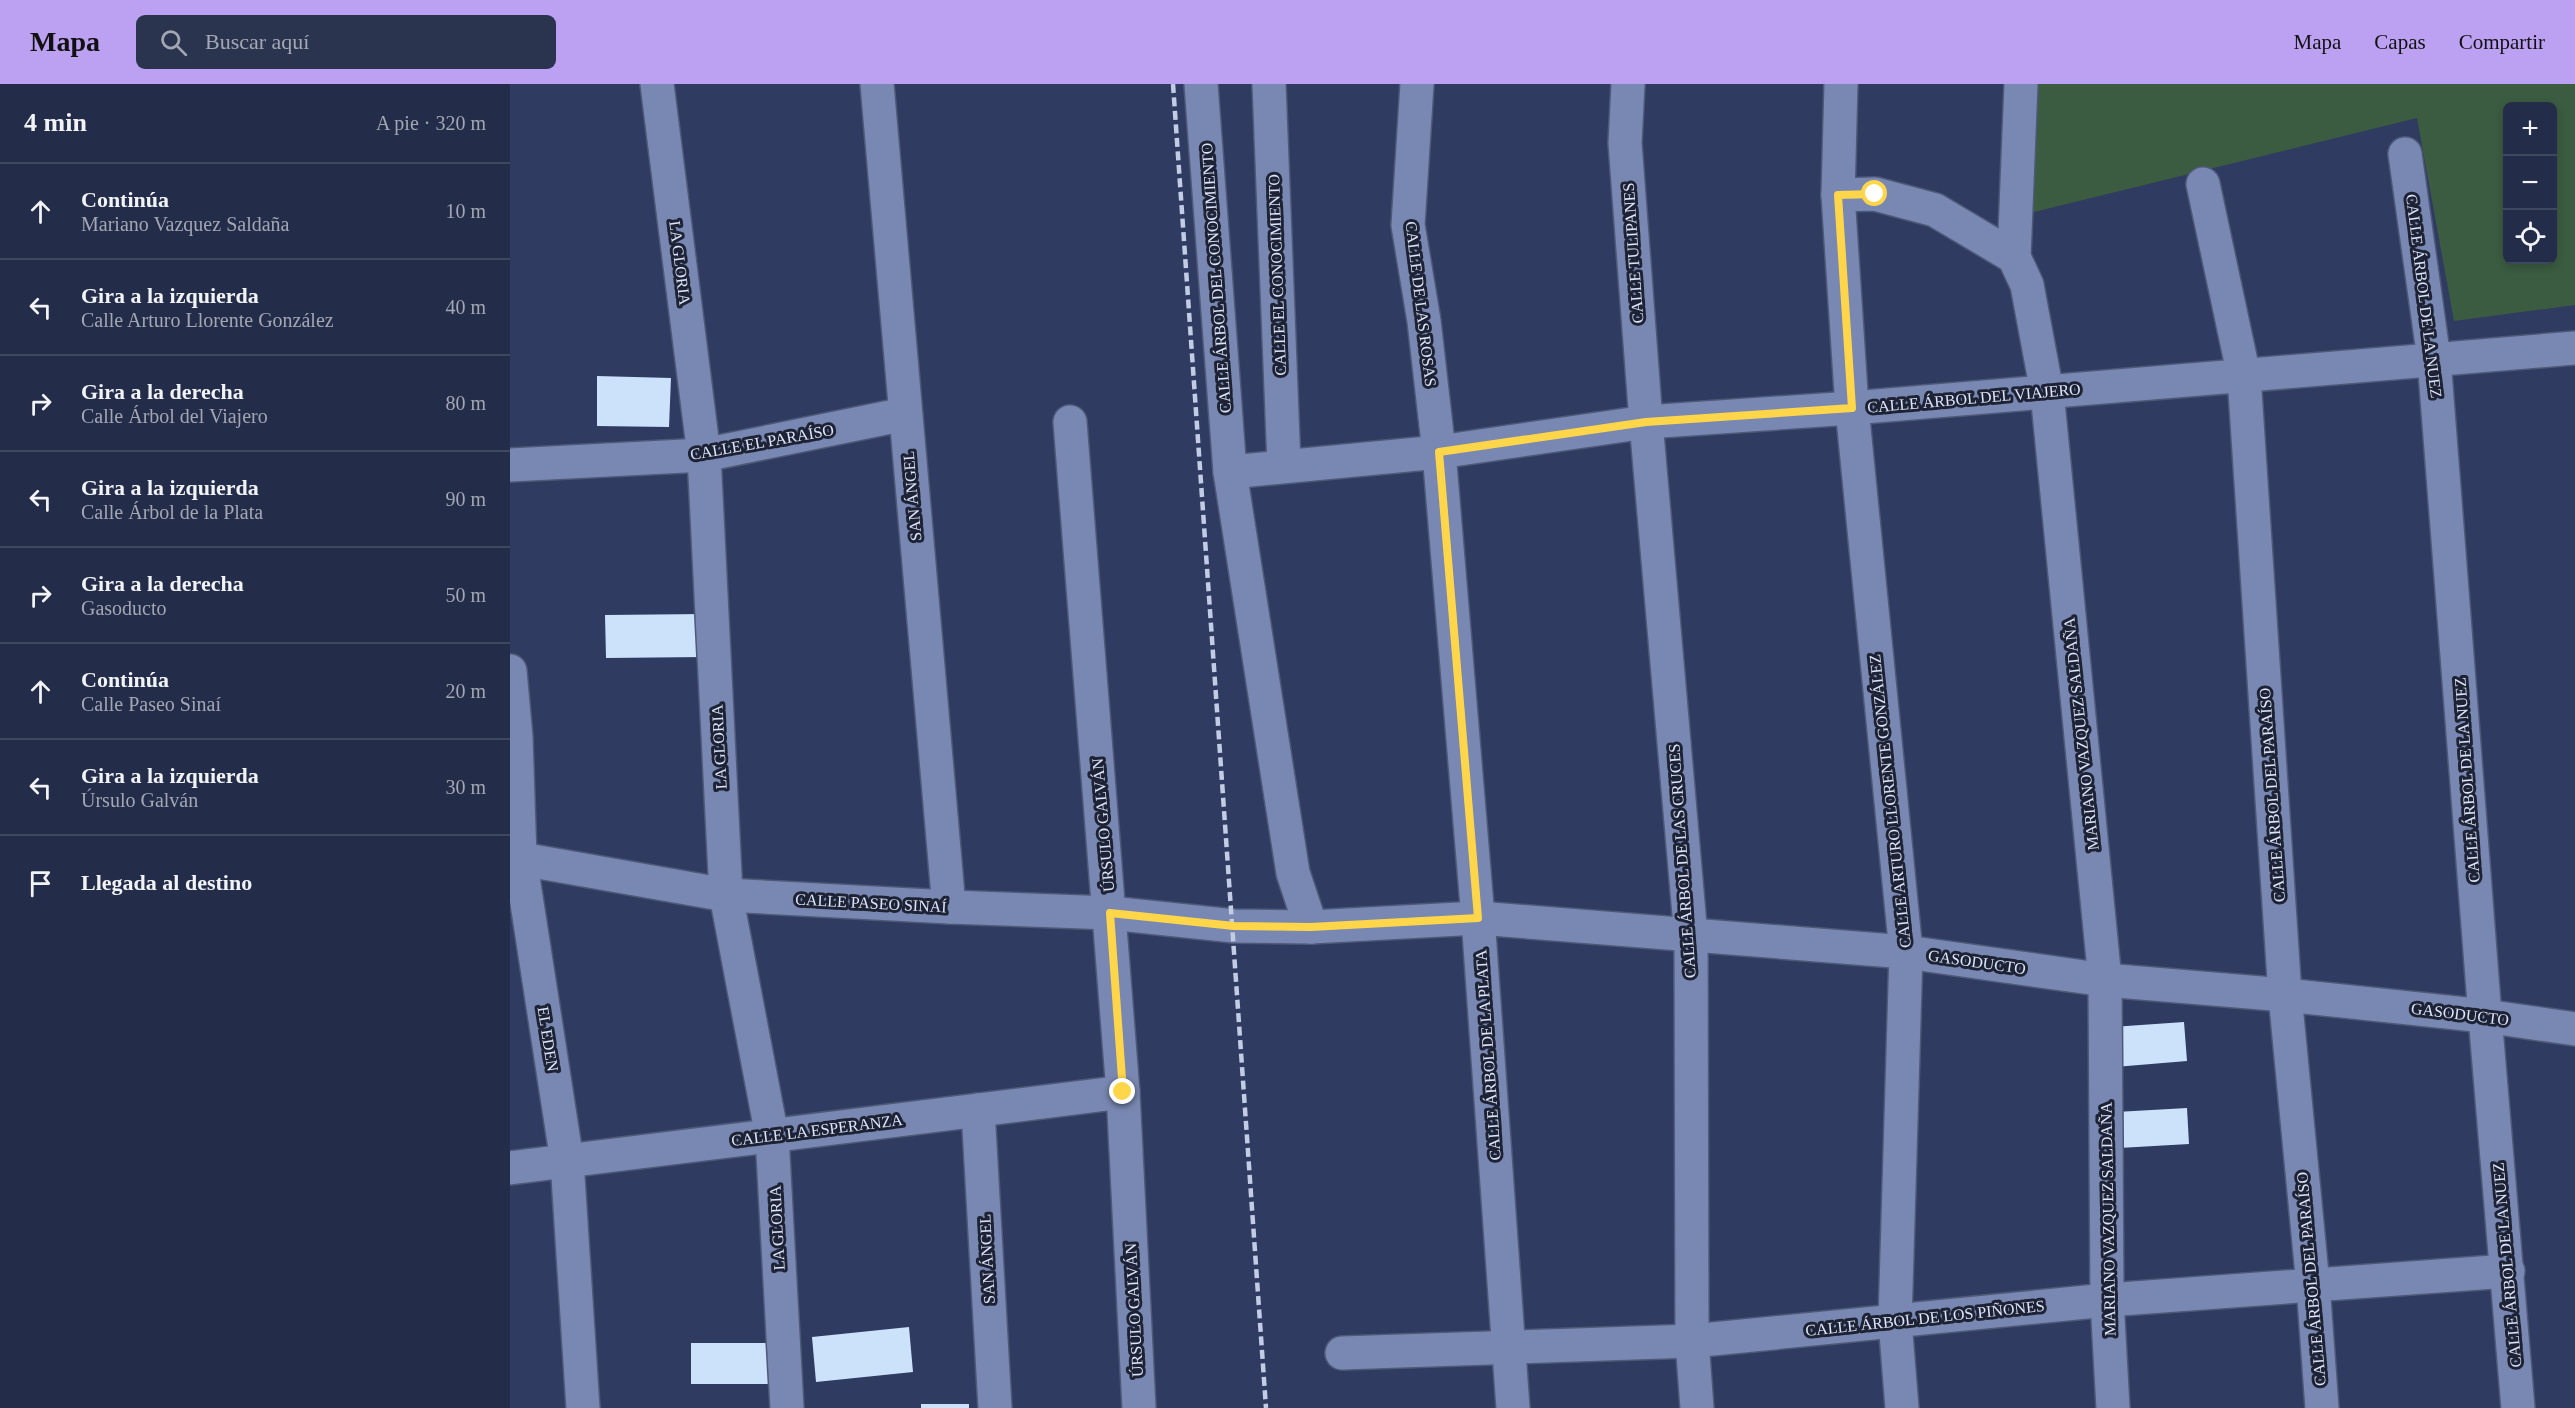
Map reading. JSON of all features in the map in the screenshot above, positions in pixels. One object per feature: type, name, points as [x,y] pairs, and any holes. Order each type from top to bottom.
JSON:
[{"type":"street","name":"LA GLORIA","points":[[657,84],[704,455],[726,895],[772,1136],[787,1408]]},
{"type":"street","name":"SAN ÁNGEL","points":[[878,84],[905,414],[950,907]]},
{"type":"street","name":"CALLE ÁRBOL DEL CONOCIMIENTO","points":[[1201,84],[1230,472],[1293,873],[1311,927]]},
{"type":"street","name":"CALLE EL CONOCIMIENTO","points":[[1269,84],[1284,465]]},
{"type":"street","name":"CALLE DE LAS ROSAS","points":[[1417,84],[1408,225],[1424,321],[1439,452]]},
{"type":"street","name":"CALLE TULIPANES","points":[[1628,84],[1625,143],[1646,422]]},
{"type":"street","name":"CALLE ARTURO LLORENTE GONZÁLEZ","points":[[1841,84],[1838,195],[1852,408],[1906,952],[1895,1321],[1902,1408]]},
{"type":"street","points":[[1838,195],[1875,194],[1935,210],[2014,257],[2021,84]]},
{"type":"street","name":"CALLE ÁRBOL DE LA NUEZ","points":[[2405,154],[2434,359],[2518,1408]]},
{"type":"street","name":"CALLE ÁRBOL DEL PARAÍSO","points":[[2203,184],[2244,376],[2285,995],[2313,1285],[2322,1408]]},
{"type":"street","name":"MARIANO VAZQUEZ SALDAÑA","points":[[2014,257],[2027,285],[2047,392],[2105,980],[2107,1300],[2113,1408]]},
{"type":"street","name":"CALLE ÁRBOL DEL VIAJERO","points":[[1230,472],[1284,465],[1439,452],[1646,422],[1852,408],[2575,348]]},
{"type":"street","name":"CALLE EL PARAÍSO","points":[[510,465],[704,455],[905,414]]},
{"type":"street","name":"ÚRSULO GALVÁN","points":[[1070,422],[1123,1092],[1139,1408]]},
{"type":"street","name":"CALLE ÁRBOL DE LAS CRUCES","points":[[1646,422],[1691,936],[1692,1341],[1697,1408]]},
{"type":"street","name":"CALLE ÁRBOL DE LA PLATA","points":[[1439,452],[1478,918],[1513,1408]]},
{"type":"street","name":"EL EDEN","points":[[510,671],[516,737],[515,857],[567,1161],[583,1408]]},
{"type":"street","name":"CALLE PASEO SINAÍ","points":[[515,857],[726,895],[1110,913],[1234,926]]},
{"type":"street","name":"GASODUCTO","points":[[1234,926],[1311,927],[1478,918],[1906,952],[2105,980],[2285,995],[2485,1016],[2575,1029]]},
{"type":"street","name":"CALLE LA ESPERANZA","points":[[510,1168],[1123,1092]]},
{"type":"street","name":"SAN ÁNGEL","points":[[978,1110],[995,1408]]},
{"type":"street","name":"CALLE ÁRBOL DE LOS PIÑONES","points":[[1342,1353],[1692,1341],[2107,1300],[2508,1271]]},
{"type":"green space","points":[[2035,84],[2575,84],[2575,305],[2454,321],[2417,118],[2030,213]]},
{"type":"building","points":[[597,376],[671,378],[669,427],[597,426]]},
{"type":"building","points":[[704,614],[705,657],[606,658],[605,615]]},
{"type":"building","points":[[2184,1022],[2187,1061],[2115,1067],[2112,1027]]},
{"type":"building","points":[[2187,1108],[2189,1144],[2119,1148],[2116,1112]]},
{"type":"building","points":[[909,1327],[913,1372],[816,1382],[812,1337]]},
{"type":"building","points":[[691,1343],[769,1343],[769,1384],[691,1384]]},
{"type":"building","points":[[921,1404],[969,1404],[969,1408],[921,1408]]},
{"type":"railway","points":[[1173,84],[1266,1408]]},
{"type":"route","points":[[1123,1092],[1110,913],[1234,926],[1311,927],[1478,918],[1439,452],[1646,422],[1852,408],[1838,195],[1875,194]]}]
